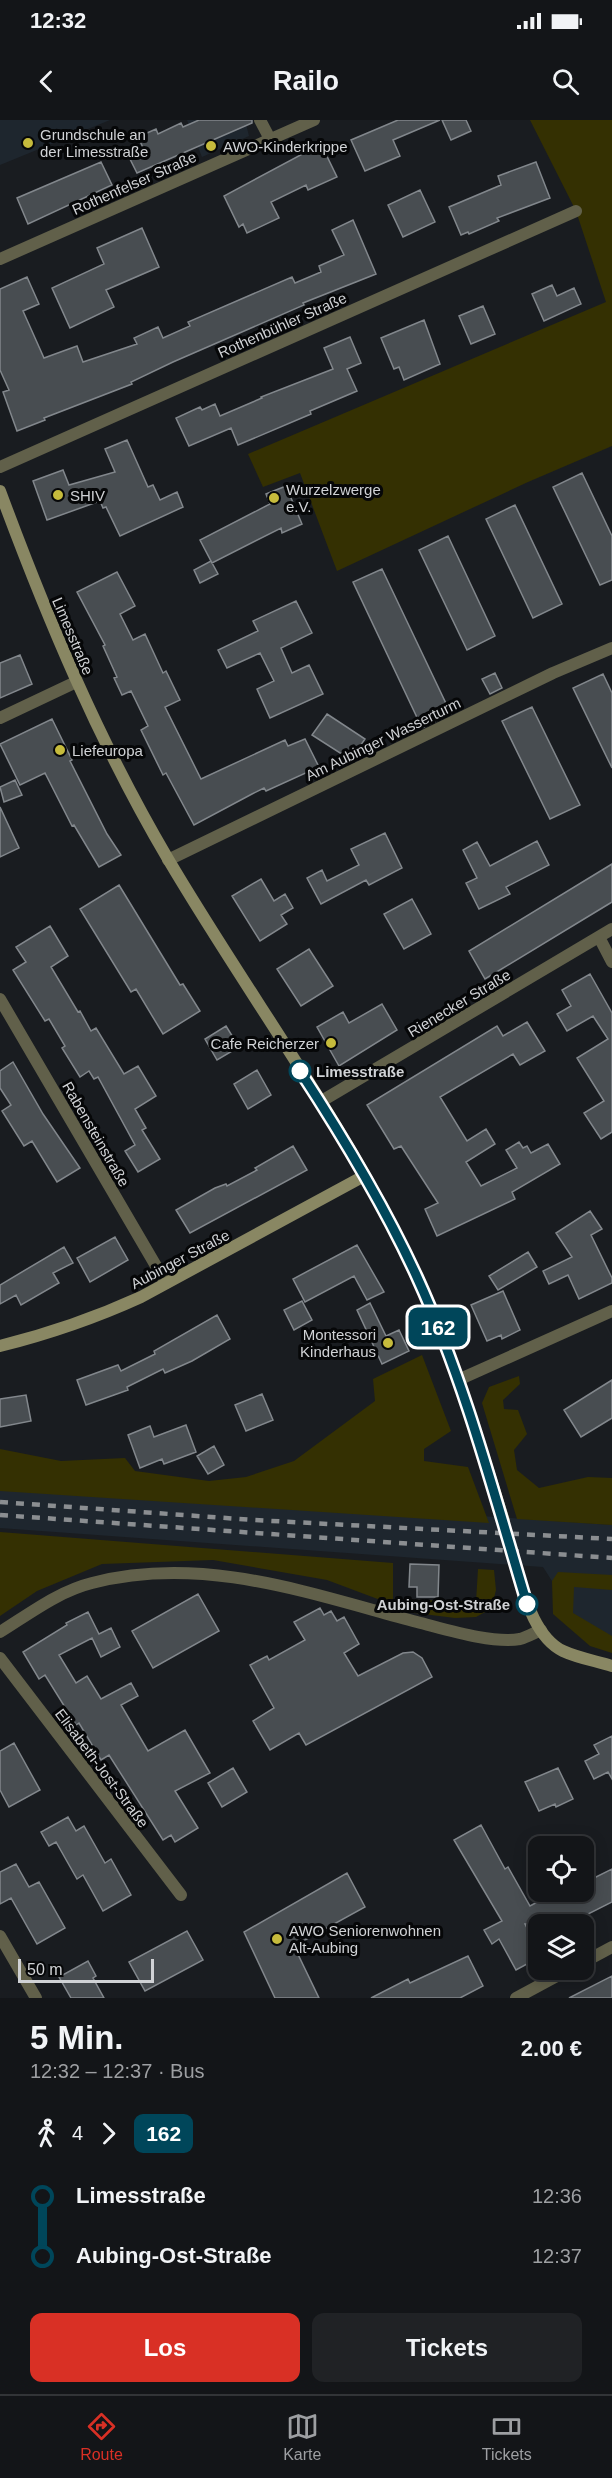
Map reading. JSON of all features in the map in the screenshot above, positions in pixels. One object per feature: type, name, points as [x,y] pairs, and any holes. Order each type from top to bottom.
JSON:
[{"type":"main road","name":"Limesstraße","points":[[0,491],[33,579],[76,682],[135,800],[168,860],[364,1176],[417,1276],[458,1380],[504,1521]]},
{"type":"main road","name":"Aubinger Straße","points":[[0,1346],[45,1334],[109,1312],[364,1176]]},
{"type":"main road","points":[[517,1572],[527,1605],[541,1630],[561,1650],[612,1666]]},
{"type":"street","points":[[260,120],[270,139]]},
{"type":"street","name":"Rothenfelser Straße","points":[[0,260],[314,120]]},
{"type":"street","name":"Rothenbühler Straße","points":[[0,466],[576,211]]},
{"type":"street","name":"Am Aubinger Wasserturm","points":[[168,860],[552,673],[612,648]]},
{"type":"street","points":[[0,718],[76,682]]},
{"type":"street","name":"Rienecker Straße","points":[[320,1102],[612,929]]},
{"type":"street","points":[[599,937],[612,962]]},
{"type":"street","name":"Rabensteinstraße","points":[[0,999],[166,1283]]},
{"type":"street","points":[[458,1380],[612,1311]]},
{"type":"street","points":[[0,1632],[56,1598],[90,1583],[158,1572],[218,1574],[294,1587],[466,1635],[520,1639],[541,1630]]},
{"type":"street","name":"Elisabeth-Jost-Straße","points":[[0,1658],[181,1895]]},
{"type":"street","points":[[0,1936],[36,1998]]},
{"type":"street","points":[[594,1957],[612,1947]]},
{"type":"street","points":[[516,1998],[549,1980]]},
{"type":"shaded area","name":"Grundschule an der Limesstraße","points":[[0,120],[110,120],[0,165]]},
{"type":"shaded area","name":"AWO-Kinderkrippe","points":[[187,120],[245,120],[249,136],[202,157]]},
{"type":"shaded area","points":[[530,120],[612,120],[612,446],[528,482],[337,571],[300,473],[263,487],[248,454],[606,302],[576,211]]},
{"type":"shaded area","points":[[422,1355],[451,1431],[424,1449],[424,1461],[468,1467],[489,1523],[0,1491],[0,1449],[61,1461],[125,1458],[135,1471],[209,1481],[246,1477],[294,1461],[375,1401],[373,1379]]},
{"type":"shaded area","points":[[519,1376],[520,1384],[503,1400],[504,1409],[518,1410],[527,1434],[514,1450],[517,1470],[539,1488],[588,1477],[612,1478],[612,1525],[517,1519],[482,1403],[489,1387]]},
{"type":"shaded area","points":[[0,1483],[612,1525],[612,1651],[563,1612],[552,1581],[543,1567],[0,1528]]},
{"type":"shaded area","points":[[0,1532],[393,1563],[393,1599],[476,1602],[478,1569],[494,1570],[496,1590],[493,1602],[487,1611],[476,1617],[455,1618],[415,1613],[327,1580],[213,1560],[102,1564],[37,1591],[0,1616]]},
{"type":"shaded area","points":[[558,1572],[612,1575],[612,1590],[574,1587],[573,1613],[612,1636],[612,1653],[590,1646],[553,1614],[552,1581]]},
{"type":"building","points":[[199,120],[252,120],[252,123],[137,173],[130,159],[145,152],[138,137],[156,129],[158,134],[181,123],[183,127]]},
{"type":"building","points":[[398,120],[440,120],[393,140],[400,156],[365,171],[351,140]]},
{"type":"building","points":[[442,120],[466,120],[471,131],[451,140]]},
{"type":"building","points":[[321,144],[337,177],[308,190],[306,185],[271,202],[279,218],[247,233],[243,224],[239,227],[224,196]]},
{"type":"building","points":[[101,162],[112,185],[28,224],[17,198]]},
{"type":"building","points":[[536,162],[550,198],[497,218],[499,221],[469,234],[468,232],[461,235],[449,207],[501,185],[498,176]]},
{"type":"building","points":[[420,190],[435,222],[403,237],[388,205]]},
{"type":"building","points":[[353,220],[376,274],[303,303],[304,305],[173,362],[131,382],[132,384],[44,418],[45,420],[17,431],[3,392],[9,390],[0,370],[0,289],[27,277],[39,304],[23,311],[44,358],[77,346],[83,362],[137,344],[134,338],[158,327],[163,338],[190,326],[188,322],[292,277],[295,283],[321,272],[319,266],[344,255],[332,230]]},
{"type":"building","points":[[142,228],[159,267],[106,290],[114,307],[70,328],[52,288],[104,264],[97,248]]},
{"type":"building","points":[[552,285],[557,296],[574,288],[581,304],[544,321],[532,294]]},
{"type":"building","points":[[483,306],[495,334],[471,344],[459,316]]},
{"type":"building","points":[[424,320],[440,364],[404,380],[399,367],[394,369],[381,338]]},
{"type":"building","points":[[350,337],[361,363],[347,369],[357,391],[310,411],[311,414],[238,445],[231,428],[189,446],[176,418],[200,407],[202,410],[215,404],[220,416],[333,369],[324,348]]},
{"type":"building","points":[[127,440],[148,487],[153,485],[160,500],[177,492],[183,507],[120,536],[106,507],[103,508],[100,501],[47,520],[33,481],[63,470],[69,485],[115,472],[105,449]]},
{"type":"building","points":[[582,473],[612,536],[612,580],[600,585],[553,487]]},
{"type":"building","points":[[286,486],[302,524],[282,533],[281,528],[212,563],[200,540],[270,504],[266,494]]},
{"type":"building","points":[[515,505],[562,604],[533,618],[486,519]]},
{"type":"building","points":[[448,536],[495,636],[467,650],[419,550]]},
{"type":"building","points":[[211,561],[218,574],[200,583],[194,570]]},
{"type":"building","points":[[382,569],[451,714],[422,728],[353,582]]},
{"type":"building","points":[[117,572],[135,606],[120,614],[133,640],[145,634],[163,673],[166,671],[180,700],[165,707],[201,779],[285,740],[288,746],[305,739],[319,767],[266,791],[264,788],[194,825],[166,773],[163,775],[141,730],[148,726],[131,691],[122,695],[114,678],[117,677],[103,646],[105,645],[77,592]]},
{"type":"building","points":[[296,601],[312,633],[281,648],[292,673],[309,665],[323,694],[270,718],[257,689],[274,681],[260,653],[227,668],[218,650],[258,631],[253,621]]},
{"type":"building","points":[[20,655],[32,684],[0,698],[0,663]]},
{"type":"building","points":[[495,673],[502,688],[490,694],[482,679]]},
{"type":"building","points":[[603,674],[612,693],[612,768],[573,688]]},
{"type":"building","points":[[532,707],[580,805],[550,819],[502,721]]},
{"type":"building","points":[[327,714],[365,739],[351,760],[312,735]]},
{"type":"building","points":[[52,719],[72,760],[70,761],[107,834],[121,855],[99,867],[74,825],[72,826],[45,773],[20,785],[0,744]]},
{"type":"building","points":[[15,780],[22,795],[4,802],[0,787]]},
{"type":"building","points":[[0,807],[19,848],[0,857]]},
{"type":"building","points":[[385,833],[402,868],[369,885],[366,880],[321,904],[307,878],[322,870],[327,881],[359,865],[351,849]]},
{"type":"building","points":[[537,841],[549,865],[506,887],[510,894],[479,909],[466,883],[477,878],[463,850],[477,842],[490,866]]},
{"type":"building","points":[[612,864],[612,902],[485,979],[469,951]]},
{"type":"building","points":[[261,879],[274,901],[285,894],[293,908],[281,915],[287,924],[260,941],[232,896]]},
{"type":"building","points":[[119,885],[180,985],[183,984],[200,1011],[163,1034],[136,989],[131,992],[80,909]]},
{"type":"building","points":[[412,899],[431,934],[404,949],[384,914]]},
{"type":"building","points":[[50,926],[68,956],[51,967],[78,1012],[80,1011],[91,1031],[96,1028],[124,1074],[138,1066],[156,1096],[135,1109],[146,1128],[142,1130],[160,1159],[138,1172],[125,1151],[135,1145],[98,1077],[94,1079],[89,1071],[80,1077],[62,1048],[65,1046],[49,1019],[45,1021],[13,970],[26,962],[16,947]]},
{"type":"building","points":[[309,949],[333,986],[301,1006],[277,969]]},
{"type":"building","points":[[590,974],[612,1013],[612,1132],[601,1139],[584,1113],[604,1101],[577,1058],[608,1039],[593,1016],[567,1031],[557,1014],[571,1006],[562,990]]},
{"type":"building","points":[[382,1004],[397,1030],[339,1066],[317,1027],[343,1012],[349,1023]]},
{"type":"building","points":[[527,1022],[545,1051],[520,1065],[513,1054],[440,1097],[467,1141],[486,1129],[495,1144],[466,1162],[481,1186],[517,1168],[506,1150],[519,1142],[523,1148],[527,1146],[531,1153],[548,1144],[560,1164],[512,1192],[515,1199],[437,1236],[425,1209],[438,1203],[401,1146],[394,1149],[367,1105],[497,1026],[503,1036]]},
{"type":"building","points":[[226,1026],[239,1047],[217,1060],[205,1039]]},
{"type":"building","points":[[13,1062],[43,1114],[80,1168],[57,1182],[32,1141],[24,1146],[2,1111],[11,1105],[0,1088],[0,1071]]},
{"type":"building","points":[[257,1070],[271,1095],[248,1109],[234,1084]]},
{"type":"building","points":[[293,1146],[307,1170],[190,1233],[176,1210],[215,1188],[226,1184],[227,1186],[257,1170],[255,1168]]},
{"type":"building","points":[[590,1211],[602,1229],[591,1235],[612,1278],[612,1283],[579,1299],[568,1275],[549,1284],[543,1271],[572,1257],[556,1233]]},
{"type":"building","points":[[115,1237],[128,1260],[90,1282],[77,1258]]},
{"type":"building","points":[[357,1245],[384,1292],[367,1300],[354,1276],[305,1302],[293,1279]]},
{"type":"building","points":[[64,1247],[73,1263],[53,1273],[59,1283],[21,1305],[16,1295],[0,1304],[0,1285]]},
{"type":"building","points":[[528,1252],[537,1267],[498,1290],[489,1276]]},
{"type":"building","points":[[503,1291],[520,1330],[502,1339],[501,1335],[487,1341],[471,1305]]},
{"type":"building","points":[[302,1301],[312,1320],[294,1330],[284,1310]]},
{"type":"building","points":[[370,1303],[386,1336],[399,1330],[409,1351],[382,1364],[357,1310]]},
{"type":"building","points":[[217,1315],[230,1339],[192,1361],[165,1373],[163,1369],[127,1387],[128,1390],[86,1405],[77,1380],[118,1365],[121,1371],[155,1354],[154,1351]]},
{"type":"building","points":[[612,1380],[612,1418],[581,1437],[564,1410]]},
{"type":"building","points":[[262,1394],[273,1420],[246,1431],[235,1405]]},
{"type":"building","points":[[26,1395],[31,1421],[0,1427],[0,1399]]},
{"type":"building","points":[[186,1425],[196,1452],[164,1464],[162,1459],[140,1468],[128,1435],[150,1426],[154,1437]]},
{"type":"building","points":[[214,1446],[224,1465],[208,1474],[197,1456]]},
{"type":"building","points":[[410,1564],[439,1565],[438,1597],[417,1597],[417,1587],[409,1587]]},
{"type":"building","points":[[198,1594],[219,1631],[153,1668],[132,1631]]},
{"type":"building","points":[[320,1608],[324,1615],[331,1611],[337,1621],[344,1617],[359,1644],[344,1653],[358,1676],[403,1653],[413,1652],[422,1658],[432,1677],[306,1745],[299,1733],[270,1750],[253,1721],[274,1708],[250,1665],[267,1656],[269,1660],[305,1640],[294,1622]]},
{"type":"building","points":[[88,1612],[99,1634],[111,1628],[120,1647],[101,1657],[92,1638],[59,1655],[76,1683],[87,1676],[101,1699],[131,1683],[138,1696],[121,1705],[148,1751],[185,1730],[210,1773],[175,1791],[198,1828],[175,1842],[171,1835],[163,1840],[109,1755],[101,1760],[79,1723],[76,1725],[45,1675],[39,1679],[23,1652],[67,1625],[66,1623]]},
{"type":"building","points":[[612,1736],[612,1779],[608,1772],[594,1779],[585,1761],[599,1754],[594,1745]]},
{"type":"building","points":[[14,1743],[40,1790],[9,1807],[0,1790],[0,1751]]},
{"type":"building","points":[[233,1768],[247,1792],[222,1807],[208,1783]]},
{"type":"building","points":[[558,1768],[573,1799],[556,1807],[555,1804],[539,1811],[525,1782]]},
{"type":"building","points":[[68,1817],[76,1831],[84,1826],[105,1863],[111,1859],[131,1895],[103,1911],[83,1875],[77,1879],[56,1842],[49,1846],[41,1832]]},
{"type":"building","points":[[481,1825],[505,1869],[508,1867],[530,1906],[537,1902],[594,1902],[594,1875],[596,1877],[612,1869],[612,1902],[588,1914],[528,1914],[528,1924],[525,1924],[528,1930],[528,1963],[516,1970],[499,1939],[492,1944],[484,1930],[502,1921],[454,1840]]},
{"type":"building","points":[[16,1864],[29,1887],[39,1882],[65,1928],[37,1944],[11,1898],[0,1904],[0,1872]]},
{"type":"building","name":"AWO Seniorenwohnen Alt-Aubing","points":[[347,1873],[365,1907],[294,1946],[319,1998],[275,1998],[244,1932]]},
{"type":"building","points":[[187,1931],[203,1960],[145,1991],[129,1962]]},
{"type":"building","points":[[468,1956],[483,1986],[460,1998],[371,1998],[408,1979],[410,1983]]},
{"type":"building","points":[[88,1961],[96,1976],[93,1978],[104,1998],[71,1998],[59,1977]]},
{"type":"building","points":[[612,1976],[612,1998],[569,1998]]},
{"type":"tunnel","points":[[504,1521],[517,1572]]},
{"type":"railway","points":[[0,1502],[254,1520],[612,1539]]},
{"type":"railway","points":[[0,1515],[612,1558]]},
{"type":"bus line","name":"162","points":[[300,1071],[364,1176],[417,1276],[439,1328],[473,1424],[504,1521],[527,1604]]},
{"type":"place","name":"Grundschule an der Limesstraße","points":[[28,143]]},
{"type":"place","name":"AWO-Kinderkrippe","points":[[211,146]]},
{"type":"place","name":"SHIV","points":[[58,495]]},
{"type":"place","name":"Wurzelzwerge e.V.","points":[[274,498]]},
{"type":"place","name":"Liefeuropa","points":[[60,750]]},
{"type":"place","name":"Cafe Reicherzer","points":[[331,1043]]},
{"type":"place","name":"Limesstraße","points":[[300,1071]]},
{"type":"place","name":"Montessori Kinderhaus","points":[[388,1343]]},
{"type":"place","name":"Aubing-Ost-Straße","points":[[527,1604]]},
{"type":"place","name":"AWO Seniorenwohnen Alt-Aubing","points":[[277,1939]]}]
